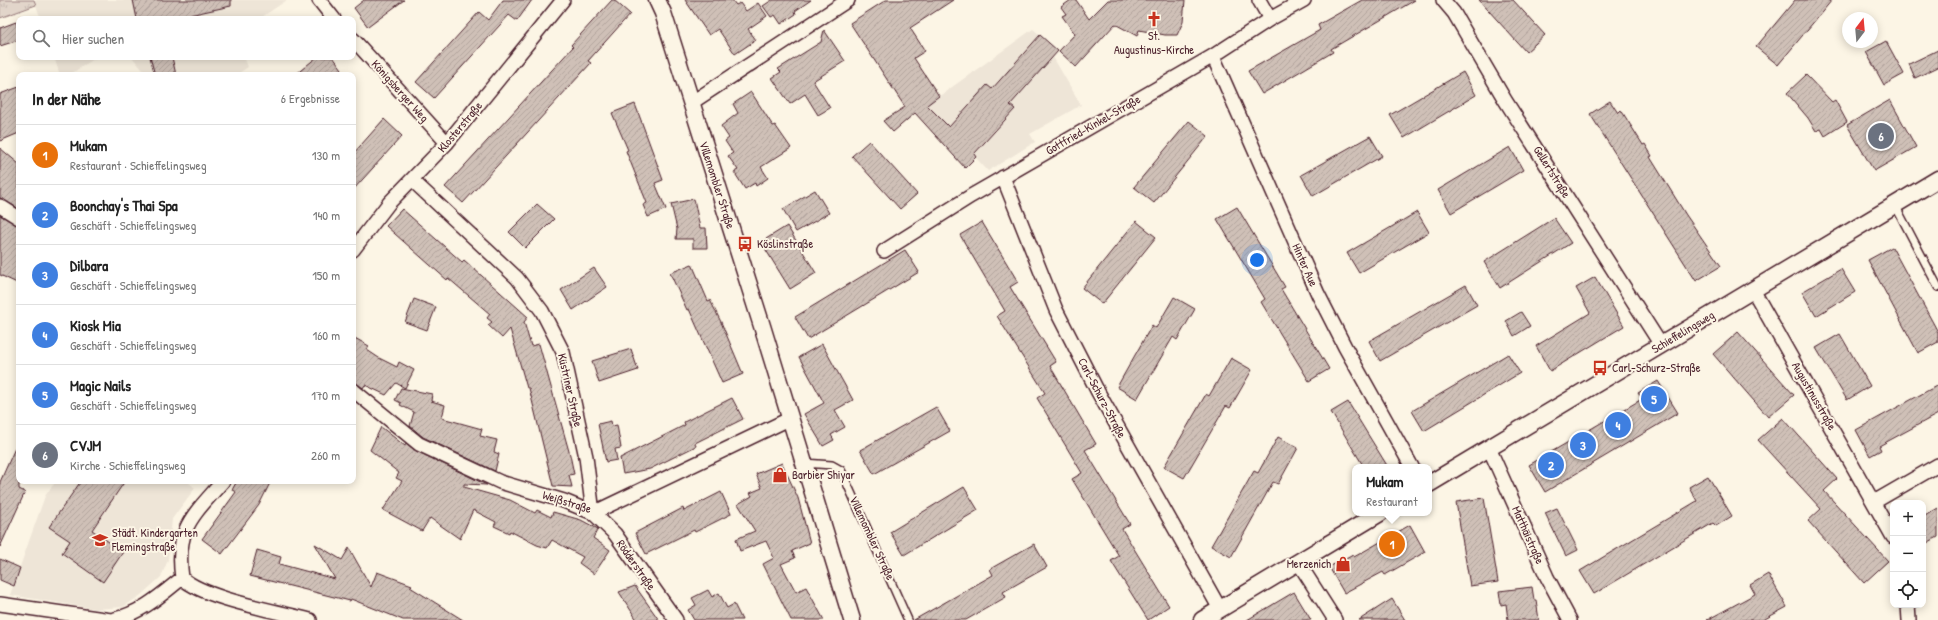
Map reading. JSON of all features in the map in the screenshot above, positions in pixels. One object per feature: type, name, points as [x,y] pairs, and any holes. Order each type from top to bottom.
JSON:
[{"type":"street","points":[[319,0],[332,16]]},
{"type":"street","name":"Klosterstraße","points":[[356,246],[389,203],[448,143],[563,0]]},
{"type":"street","name":"Villemombler Straße","points":[[657,0],[663,13],[762,326],[789,419],[852,620]]},
{"type":"street","points":[[691,104],[848,0]]},
{"type":"street","points":[[1259,0],[1270,19]]},
{"type":"street","name":"Gottfried-Kinkel-Straße","points":[[884,251],[971,196],[1213,56],[1270,19],[1304,0]]},
{"type":"street","name":"Gellertstraße","points":[[1443,0],[1454,13],[1505,100],[1661,345]]},
{"type":"street","name":"Königsberger Weg","points":[[356,42],[448,143]]},
{"type":"street","name":"Hinter Aue","points":[[1213,56],[1318,294],[1345,348],[1410,464]]},
{"type":"street","name":"Carl-Schurz-Straße","points":[[1003,177],[1060,317],[1098,392],[1220,609]]},
{"type":"street","name":"Küstriner Straße","points":[[412,180],[517,278],[542,311],[562,352],[586,457],[593,513]]},
{"type":"street","name":"Schieffelingsweg","points":[[1432,482],[1938,180]]},
{"type":"street","points":[[0,206],[16,216]]},
{"type":"street","name":"Augustinusstraße","points":[[1753,290],[1892,536]]},
{"type":"street","name":"Weißstraße","points":[[356,392],[419,444],[500,482],[564,501],[593,513],[789,419]]},
{"type":"street","name":"Matthäistraße","points":[[1488,448],[1547,577],[1570,620]]},
{"type":"street","points":[[1874,502],[1938,465]]},
{"type":"street","points":[[220,484],[190,520],[183,533],[179,551],[182,578],[190,585],[211,594],[310,620]]},
{"type":"street","name":"Rödderstraße","points":[[593,513],[615,534],[676,620]]},
{"type":"street","points":[[1202,620],[1375,516]]},
{"type":"street","points":[[1298,562],[1335,620]]},
{"type":"street","points":[[0,604],[111,620],[122,618],[142,610],[182,578]]},
{"type":"street","points":[[1908,608],[1909,620]]},
{"type":"lane","points":[[1895,205],[1938,287]]},
{"type":"lane","name":"Villemombler Straße","points":[[804,464],[832,465],[841,470],[908,620]]},
{"type":"shaded area","points":[[34,0],[287,0],[263,16],[40,16]]},
{"type":"shaded area","points":[[1033,29],[1059,51],[1053,57],[1081,105],[1030,134],[1035,142],[988,171],[927,105]]},
{"type":"shaded area","points":[[55,60],[92,60],[74,72],[59,72]]},
{"type":"shaded area","points":[[134,60],[245,60],[248,67],[240,72],[144,72]]},
{"type":"shaded area","name":"Städt. Kindergarten Flemingstraße","points":[[54,484],[190,484],[195,488],[172,519],[168,560],[161,577],[141,595],[123,607],[96,609],[10,595],[45,496]]},
{"type":"green space","points":[[0,0],[34,0],[36,5],[0,18]]},
{"type":"building","points":[[133,0],[231,0],[231,6],[185,16],[136,16]]},
{"type":"building","points":[[364,0],[404,0],[368,27],[354,8]]},
{"type":"building","points":[[503,0],[532,0],[517,21],[509,15],[434,98],[416,82],[479,12],[488,20]]},
{"type":"building","points":[[612,0],[614,0],[630,14],[588,61],[591,63],[463,203],[445,187],[573,47],[571,45]]},
{"type":"building","points":[[685,0],[732,0],[736,5],[740,3],[746,11],[758,3],[767,16],[748,29],[756,40],[735,54],[718,29],[709,35]]},
{"type":"building","points":[[772,0],[811,0],[795,11],[796,14],[781,24],[775,15],[771,17],[763,6]]},
{"type":"building","points":[[886,0],[953,0],[910,28],[925,51],[914,58],[939,96],[927,105],[949,127],[987,85],[992,89],[1040,35],[1058,51],[1010,105],[1015,109],[974,154],[976,157],[965,168],[915,113],[893,132],[883,121],[905,107],[850,23]]},
{"type":"building","points":[[1071,0],[1076,0],[1089,19],[1108,0],[1185,0],[1183,22],[1177,35],[1165,35],[1139,30],[1137,36],[1115,24],[1076,67],[1059,51],[1075,34],[1062,16],[1066,14],[1061,7]]},
{"type":"building","points":[[1362,0],[1415,0],[1331,49],[1333,52],[1262,94],[1248,71],[1320,30],[1318,25]]},
{"type":"building","points":[[1479,0],[1513,0],[1545,35],[1526,52]]},
{"type":"building","points":[[1795,0],[1832,0],[1778,65],[1756,47]]},
{"type":"building","points":[[16,22],[16,41],[0,46],[0,28]]},
{"type":"building","points":[[824,30],[845,61],[813,81],[830,108],[818,115],[805,94],[790,104],[772,78],[781,72],[778,69],[821,42]]},
{"type":"building","points":[[1886,41],[1904,74],[1884,85],[1866,52],[1873,48],[1878,48],[1878,45]]},
{"type":"building","points":[[1938,50],[1938,67],[1915,78],[1909,64]]},
{"type":"building","points":[[151,60],[173,60],[175,72],[154,72]]},
{"type":"building","points":[[313,60],[335,60],[342,69],[338,72],[299,72]]},
{"type":"building","points":[[1463,72],[1476,95],[1404,138],[1390,115]]},
{"type":"building","points":[[1806,75],[1832,102],[1835,100],[1847,122],[1825,136],[1821,129],[1816,131],[1808,118],[1787,93]]},
{"type":"building","points":[[16,88],[16,134],[0,141],[0,94]]},
{"type":"building","points":[[751,92],[773,126],[775,125],[791,148],[761,167],[768,178],[756,186],[755,183],[745,189],[734,172],[738,170],[728,156],[733,153],[725,141],[729,138],[721,126],[738,113],[733,104]]},
{"type":"building","points":[[1890,100],[1916,147],[1874,171],[1847,125]]},
{"type":"building","points":[[1610,101],[1618,113],[1621,110],[1643,145],[1645,144],[1652,156],[1650,157],[1686,215],[1721,266],[1696,281],[1590,114]]},
{"type":"building","points":[[635,104],[663,180],[655,183],[666,209],[648,217],[643,205],[647,203],[626,151],[628,150],[612,113]]},
{"type":"building","points":[[384,119],[402,136],[356,187],[356,151]]},
{"type":"building","points":[[1189,121],[1208,136],[1154,203],[1134,187]]},
{"type":"building","points":[[1370,136],[1382,156],[1313,196],[1301,175]]},
{"type":"building","points":[[869,141],[917,194],[900,209],[852,156]]},
{"type":"building","points":[[1510,147],[1523,170],[1451,213],[1438,190]]},
{"type":"building","points":[[0,148],[16,161],[16,207],[0,198]]},
{"type":"building","points":[[815,190],[829,213],[796,232],[783,209]]},
{"type":"building","points":[[694,199],[700,228],[706,228],[707,248],[693,248],[693,239],[676,239],[677,229],[671,204]]},
{"type":"building","points":[[537,204],[554,219],[525,248],[509,232]]},
{"type":"building","points":[[1237,207],[1285,287],[1281,289],[1329,369],[1309,381],[1261,302],[1265,299],[1217,219]]},
{"type":"building","points":[[402,209],[462,262],[464,260],[528,317],[524,322],[531,346],[539,344],[570,455],[574,474],[569,475],[572,487],[553,486],[529,388],[527,388],[510,329],[502,338],[488,325],[492,322],[487,318],[490,314],[448,278],[447,280],[386,226]]},
{"type":"building","points":[[1417,212],[1429,232],[1359,273],[1347,253]]},
{"type":"building","points":[[0,215],[16,224],[16,283],[0,275]]},
{"type":"building","points":[[1554,218],[1571,243],[1500,288],[1484,262]]},
{"type":"building","points":[[1136,221],[1156,237],[1102,304],[1082,288]]},
{"type":"building","points":[[982,222],[1018,282],[1010,287],[1056,362],[1050,366],[1096,444],[1085,450],[1130,524],[1122,529],[1169,606],[1148,620],[1111,561],[1119,556],[1072,479],[1082,473],[1037,398],[1045,393],[997,316],[1005,311],[960,235]]},
{"type":"building","points":[[787,226],[816,273],[790,289],[761,242]]},
{"type":"building","points":[[1892,247],[1938,332],[1938,342],[1918,353],[1868,260]]},
{"type":"building","points":[[905,250],[919,272],[808,339],[795,317]]},
{"type":"building","points":[[692,264],[708,301],[710,300],[721,322],[743,374],[722,383],[689,309],[687,310],[670,273]]},
{"type":"building","points":[[594,268],[607,287],[573,310],[561,290]]},
{"type":"building","points":[[1841,269],[1855,292],[1816,316],[1802,292]]},
{"type":"building","points":[[1595,277],[1624,326],[1550,371],[1536,346],[1590,313],[1576,288]]},
{"type":"building","points":[[1466,285],[1477,305],[1380,361],[1369,341]]},
{"type":"building","points":[[1174,297],[1195,309],[1177,340],[1173,337],[1137,399],[1117,387],[1152,325],[1156,328]]},
{"type":"building","points":[[414,299],[436,307],[427,330],[405,322]]},
{"type":"building","points":[[1521,312],[1530,326],[1514,336],[1506,321]]},
{"type":"building","points":[[1738,332],[1794,395],[1768,417],[1713,354]]},
{"type":"building","points":[[1840,334],[1870,386],[1847,400],[1816,348]]},
{"type":"building","points":[[356,339],[369,346],[367,350],[379,358],[397,367],[399,362],[414,370],[405,388],[396,383],[386,395],[365,385],[363,388],[356,383]]},
{"type":"building","points":[[822,344],[853,400],[835,410],[845,427],[831,435],[834,440],[823,446],[804,414],[824,403],[799,357]]},
{"type":"building","points":[[631,349],[638,370],[599,383],[592,361]]},
{"type":"building","points":[[1508,354],[1520,373],[1424,431],[1412,411]]},
{"type":"building","points":[[1231,358],[1252,370],[1230,408],[1226,406],[1184,478],[1164,467],[1206,394],[1209,396]]},
{"type":"building","points":[[1658,381],[1678,413],[1545,492],[1529,465],[1642,399],[1638,393]]},
{"type":"building","points":[[1938,385],[1938,414],[1879,446],[1881,450],[1870,456],[1856,430]]},
{"type":"building","points":[[401,388],[432,394],[431,401],[445,405],[442,418],[482,429],[480,436],[497,440],[494,452],[499,454],[495,471],[423,437],[410,426],[414,412],[400,405],[401,403],[395,400]]},
{"type":"building","points":[[732,398],[743,419],[695,443],[696,446],[650,469],[623,474],[620,458],[685,425],[684,422]]},
{"type":"building","points":[[1348,402],[1386,464],[1362,464],[1331,412]]},
{"type":"building","points":[[936,407],[950,431],[874,474],[860,450]]},
{"type":"building","points":[[1783,418],[1837,479],[1824,491],[1888,561],[1864,583],[1808,521],[1821,509],[1758,440]]},
{"type":"building","points":[[611,421],[612,426],[617,425],[621,448],[615,449],[617,460],[606,462],[598,424]]},
{"type":"building","points":[[381,427],[405,446],[406,443],[416,451],[487,485],[464,484],[464,487],[510,500],[535,513],[537,510],[551,517],[553,512],[581,520],[598,529],[593,538],[610,550],[594,574],[579,563],[583,557],[552,540],[547,548],[537,545],[510,531],[509,533],[494,526],[496,522],[473,510],[460,539],[430,518],[422,531],[383,510],[402,481],[396,478],[399,473],[370,450]]},
{"type":"building","points":[[1278,437],[1298,448],[1278,484],[1273,482],[1231,557],[1211,546],[1254,471],[1258,473]]},
{"type":"building","points":[[16,446],[16,484],[19,484],[19,489],[25,492],[0,547],[0,482]]},
{"type":"building","points":[[782,463],[798,498],[810,543],[792,551],[795,558],[781,564],[796,592],[806,587],[824,620],[791,620],[763,564],[774,558],[766,541],[740,551],[736,539],[755,531],[738,504],[752,496],[750,493],[762,488],[756,474]]},
{"type":"building","points":[[1708,476],[1732,516],[1716,526],[1713,523],[1594,594],[1580,571],[1697,501],[1689,487]]},
{"type":"building","points":[[79,484],[123,484],[92,530],[123,552],[103,582],[62,553],[70,541],[49,527]]},
{"type":"building","points":[[235,484],[270,484],[259,505],[222,554],[202,539],[236,492],[232,490]]},
{"type":"building","points":[[964,487],[978,510],[904,555],[890,532]]},
{"type":"building","points":[[721,492],[731,514],[695,532],[694,530],[646,554],[635,533],[683,508],[684,511]]},
{"type":"building","points":[[1484,498],[1498,582],[1470,586],[1456,502]]},
{"type":"building","points":[[1557,508],[1578,550],[1566,556],[1545,513]]},
{"type":"building","points":[[1938,508],[1938,537],[1926,543],[1926,536],[1926,515]]},
{"type":"building","points":[[1410,525],[1425,552],[1385,575],[1383,572],[1344,593],[1329,567],[1353,554],[1354,557]]},
{"type":"building","points":[[315,544],[342,560],[349,548],[371,587],[377,572],[412,585],[410,587],[463,620],[403,620],[351,599],[350,601],[250,576],[257,550],[281,557],[279,564],[335,579]]},
{"type":"building","points":[[1034,544],[1047,567],[1003,592],[1006,597],[966,620],[914,620],[993,575],[990,569]]},
{"type":"building","points":[[0,559],[20,568],[14,586],[0,580]]},
{"type":"building","points":[[1768,574],[1787,607],[1763,620],[1707,620],[1755,594],[1750,585]]},
{"type":"building","points":[[635,586],[659,620],[637,620],[619,592]]},
{"type":"building","points":[[1532,587],[1534,600],[1536,600],[1539,620],[1508,620],[1506,604],[1501,605],[1499,591]]},
{"type":"building","points":[[708,590],[712,597],[719,593],[727,608],[734,604],[742,620],[694,620],[688,610],[696,605],[692,598]]},
{"type":"building","points":[[1294,592],[1311,620],[1247,620]]},
{"type":"building","points":[[1392,599],[1405,620],[1359,620]]},
{"type":"place","name":"St. Augustinus-Kirche","points":[[1154,19]]},
{"type":"place","name":"CVJM","points":[[1881,136]]},
{"type":"place","name":"Köslinstraße","points":[[745,244]]},
{"type":"place","name":"Carl-Schurz-Straße","points":[[1600,368]]},
{"type":"place","name":"Magic Nails","points":[[1654,399]]},
{"type":"place","name":"Kiosk Mia","points":[[1618,425]]},
{"type":"place","name":"Dilbara","points":[[1583,445]]},
{"type":"place","name":"Boonchay's Thai Spa","points":[[1551,465]]},
{"type":"place","name":"Barbier Shiyar","points":[[780,475]]},
{"type":"place","name":"Städt. Kindergarten Flemingstraße","points":[[100,540]]},
{"type":"place","name":"Mukam","points":[[1392,544]]},
{"type":"place","name":"Merzenich","points":[[1343,564]]}]
